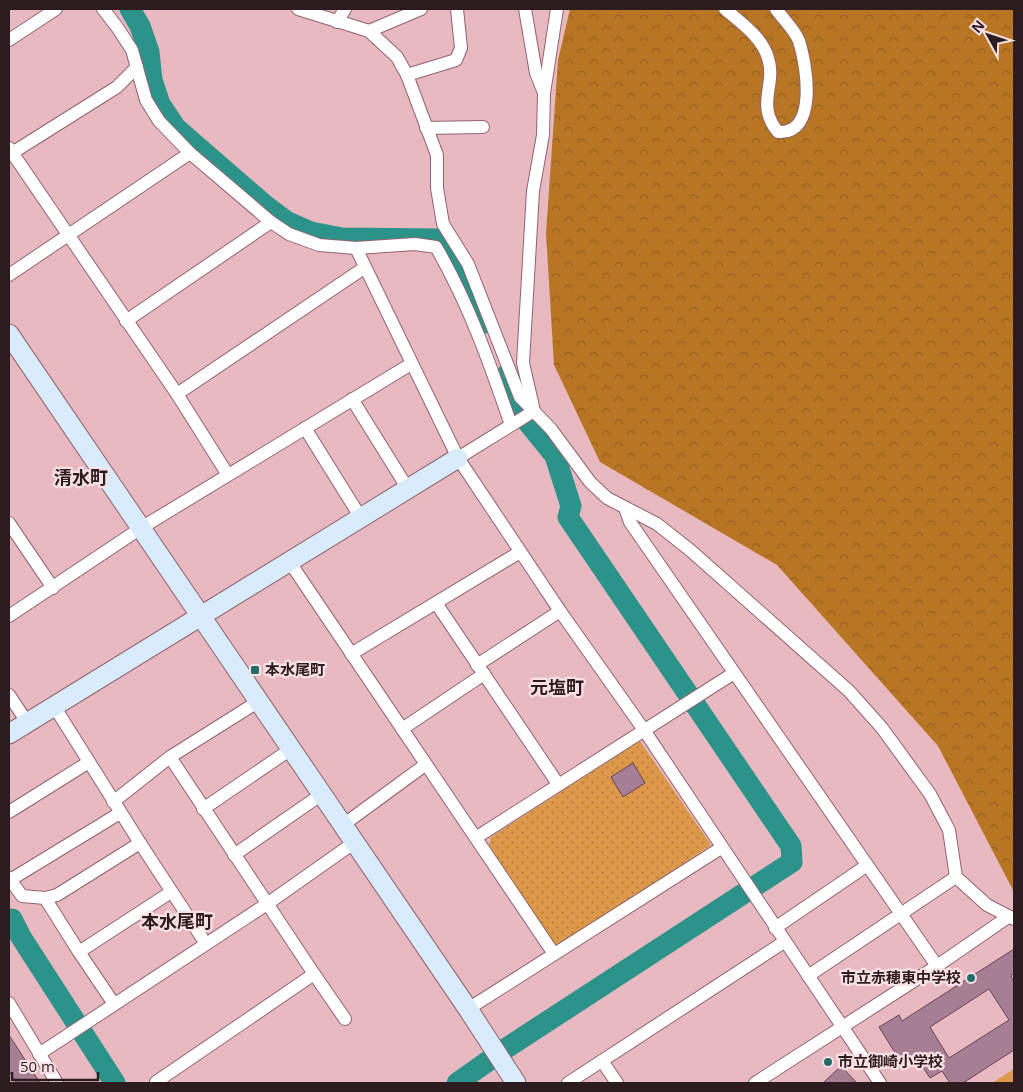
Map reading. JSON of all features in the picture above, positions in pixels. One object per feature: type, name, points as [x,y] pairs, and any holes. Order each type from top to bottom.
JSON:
[{"type":"street","points":[[9,40],[56,9]]},
{"type":"street","points":[[102,9],[118,27],[132,50],[150,109],[190,153],[271,222],[289,234],[319,245],[356,248],[415,244],[436,247],[452,275],[483,343],[511,425]]},
{"type":"street","points":[[298,9],[369,32],[398,57],[407,75],[437,155],[437,188],[443,224],[468,264],[520,397],[567,448],[590,482],[607,498],[657,524],[690,550],[849,691],[882,728],[930,794],[949,830],[956,877],[987,905],[1011,918],[756,1083]]},
{"type":"street","points":[[337,22],[345,9]]},
{"type":"street","points":[[369,32],[421,9]]},
{"type":"street","points":[[407,75],[456,60],[461,48],[457,9]]},
{"type":"street","points":[[525,9],[536,73],[544,93]]},
{"type":"street","points":[[534,411],[523,363],[532,191],[543,135],[544,93],[557,9]]},
{"type":"street","points":[[725,9],[756,37],[769,58],[769,121],[778,132],[788,133],[795,129],[803,118],[806,93],[804,65],[798,39],[776,9]]},
{"type":"street","points":[[138,67],[116,87],[10,150],[70,234],[126,321],[177,394],[228,475]]},
{"type":"street","points":[[426,128],[483,128]]},
{"type":"street","points":[[9,275],[190,153]]},
{"type":"street","points":[[126,321],[271,222]]},
{"type":"street","points":[[356,248],[364,268],[458,458],[560,611],[644,730],[721,848],[880,1083]]},
{"type":"street","points":[[177,394],[364,268]]},
{"type":"street","points":[[9,334],[355,842],[516,1083]]},
{"type":"street","points":[[9,616],[140,528],[411,364]]},
{"type":"street","points":[[352,400],[408,489]]},
{"type":"street","points":[[9,734],[534,411]]},
{"type":"street","points":[[305,428],[361,518]]},
{"type":"street","points":[[625,508],[630,522],[866,866],[937,966]]},
{"type":"street","points":[[9,523],[53,588]]},
{"type":"street","points":[[351,654],[520,552]]},
{"type":"street","points":[[289,561],[425,766],[477,837],[554,954]]},
{"type":"street","points":[[436,603],[558,784]]},
{"type":"street","points":[[402,730],[560,611]]},
{"type":"street","points":[[477,837],[734,673]]},
{"type":"street","points":[[9,695],[27,722]]},
{"type":"street","points":[[140,843],[58,895],[45,898],[22,896],[9,879],[116,808],[170,757],[259,701]]},
{"type":"street","points":[[54,706],[116,808],[206,944]]},
{"type":"street","points":[[203,809],[291,748]]},
{"type":"street","points":[[170,757],[345,1019]]},
{"type":"street","points":[[9,812],[89,762]]},
{"type":"street","points":[[343,825],[425,766]]},
{"type":"street","points":[[234,855],[322,794]]},
{"type":"street","points":[[39,1054],[267,904],[355,842]]},
{"type":"street","points":[[468,1009],[721,848]]},
{"type":"street","points":[[775,928],[866,866]]},
{"type":"street","points":[[808,976],[956,877]]},
{"type":"street","points":[[79,952],[171,892]]},
{"type":"street","points":[[45,898],[114,1004]]},
{"type":"street","points":[[568,1083],[784,942]]},
{"type":"street","points":[[156,1082],[314,974]]},
{"type":"street","points":[[9,1004],[57,1083]]},
{"type":"street","points":[[602,1061],[618,1083]]},
{"type":"shaded area","points":[[640,741],[711,845],[563,945],[555,944],[489,845],[491,837]]},
{"type":"shaded area","points":[[1014,1069],[1014,1083],[992,1083]]},
{"type":"green space","points":[[570,9],[1014,9],[1014,892],[938,746],[777,565],[600,462],[554,365],[546,233],[558,60]]},
{"type":"building","points":[[633,763],[645,783],[623,797],[611,777]]},
{"type":"building","points":[[1014,949],[1014,973],[1011,976],[1014,982],[1014,1050],[963,1083],[950,1083],[942,1071],[930,1078],[917,1058],[904,1067],[879,1027],[899,1015],[902,1021]],"holes":[[[989,989],[1009,1020],[949,1058],[930,1027]]]},
{"type":"building","points":[[9,1035],[40,1083],[17,1083],[9,1071]]},
{"type":"building","points":[[841,1066],[857,1083],[823,1083]]},
{"type":"waterway","points":[[130,9],[140,26],[149,52],[152,80],[160,104],[176,128],[266,206],[286,221],[311,232],[342,238],[440,239],[465,277],[486,323]]},
{"type":"waterway","points":[[457,1083],[508,1047],[792,862],[791,846],[568,517],[571,506],[555,456],[521,414],[506,375]]},
{"type":"waterway","points":[[12,919],[21,937],[115,1083]]},
{"type":"place","name":"本水尾町","points":[[255,670]]},
{"type":"place","name":"市立赤穂東中学校","points":[[971,978]]},
{"type":"place","name":"市立御崎小学校","points":[[828,1062]]},
{"type":"district","name":"清水町","points":[[81,478]]},
{"type":"district","name":"元塩町","points":[[557,688]]},
{"type":"district","name":"本水尾町","points":[[177,922]]}]
